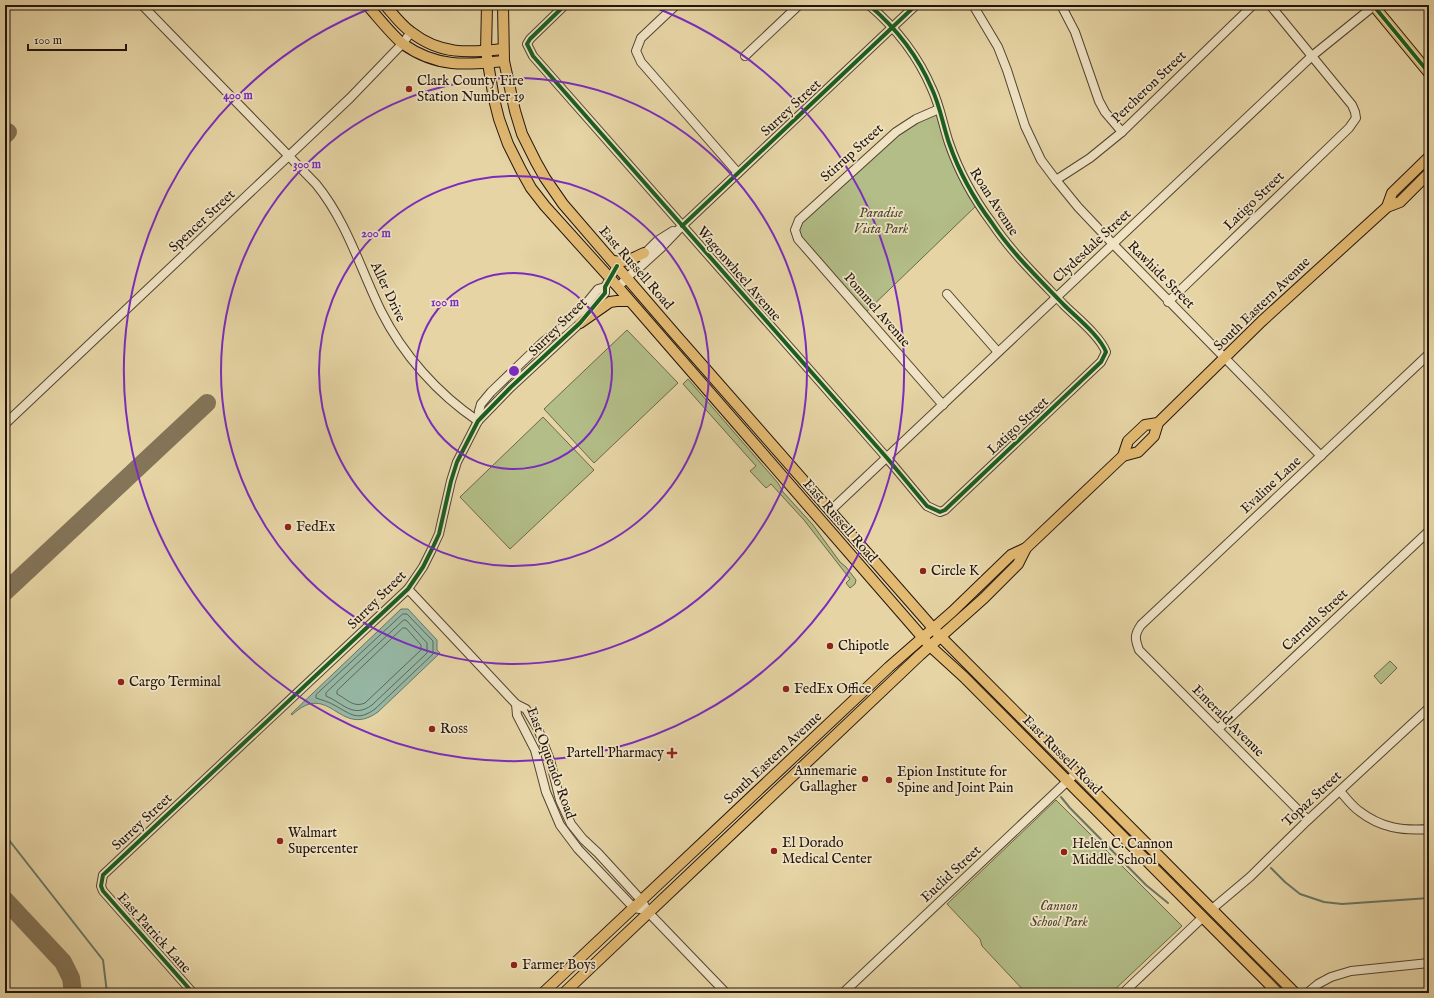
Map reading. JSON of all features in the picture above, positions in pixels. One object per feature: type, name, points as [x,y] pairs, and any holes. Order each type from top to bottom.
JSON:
[{"type":"main road","points":[[367,5],[402,43],[426,56],[447,63],[465,64],[504,60]]},
{"type":"main road","points":[[385,5],[411,32],[433,46],[451,51],[467,52],[503,49]]},
{"type":"main road","name":"East Russell Road","points":[[487,5],[486,51],[499,119],[508,144],[521,170],[531,188],[545,206],[607,283],[618,288],[930,646],[968,681],[1278,993]]},
{"type":"main road","name":"East Russell Road","points":[[503,5],[504,60],[515,111],[522,134],[536,162],[563,204],[615,263],[630,275],[781,456],[933,629],[1295,993]]},
{"type":"main road","points":[[1374,5],[1429,74]]},
{"type":"main road","name":"South Eastern Avenue","points":[[1387,207],[1392,193],[1429,157]]},
{"type":"main road","name":"South Eastern Avenue","points":[[1123,456],[1138,452],[1154,436],[1158,423],[1226,358],[1262,321],[1387,207],[1400,202],[1429,174]]},
{"type":"main road","points":[[615,263],[628,260],[644,253]]},
{"type":"main road","points":[[580,323],[610,302],[630,302]]},
{"type":"main road","name":"South Eastern Avenue","points":[[543,993],[889,667],[933,629],[1011,555],[1026,548],[1123,456],[1128,441],[1133,436],[1145,425],[1158,423]]},
{"type":"main road","points":[[772,464],[781,456]]},
{"type":"main road","name":"South Eastern Avenue","points":[[564,993],[940,636],[984,598],[1018,564],[1026,548]]},
{"type":"main road","points":[[1048,762],[1057,754]]},
{"type":"main road","points":[[774,775],[785,782]]},
{"type":"main road","points":[[1203,917],[1208,917],[1218,923],[1255,958],[1265,963]]},
{"type":"street","name":"Aller Drive","points":[[142,5],[316,184],[336,213],[357,255],[381,312],[398,341],[426,376],[452,401],[478,422]]},
{"type":"street","name":"Wagonwheel Avenue","points":[[566,5],[530,39],[528,44],[533,56],[887,458],[927,506],[940,512]]},
{"type":"street","points":[[676,5],[641,38],[636,51],[641,62],[738,173]]},
{"type":"street","points":[[745,56],[799,5]]},
{"type":"street","name":"Roan Avenue","points":[[869,5],[893,27],[918,61],[932,89],[950,145],[962,174],[992,224],[1056,298],[1100,341],[1106,352]]},
{"type":"street","name":"Surrey Street","points":[[618,288],[916,5]]},
{"type":"street","name":"Rawhide Street","points":[[973,5],[998,47],[1025,126],[1041,160],[1056,180],[1078,207],[1112,244],[1321,456]]},
{"type":"street","points":[[1061,5],[1075,32],[1099,101],[1105,112],[1122,132]]},
{"type":"street","name":"Percheron Street","points":[[1056,180],[1090,158],[1122,132],[1253,5]]},
{"type":"street","points":[[1270,5],[1312,56]]},
{"type":"street","name":"Clydesdale Street","points":[[830,511],[1312,56],[1374,5]]},
{"type":"street","name":"Spencer Street","points":[[5,424],[350,98],[411,32]]},
{"type":"street","name":"Latigo Street","points":[[1168,302],[1349,128],[1356,118],[1356,112],[1352,105],[1312,56]]},
{"type":"street","name":"Stirrup Street","points":[[795,230],[799,220],[896,132],[916,119],[939,109]]},
{"type":"street","name":"Surrey Street","points":[[630,275],[644,253],[657,241],[682,226]]},
{"type":"street","name":"Pommel Avenue","points":[[795,230],[796,236],[803,245],[943,405]]},
{"type":"street","name":"Surrey Street","points":[[101,886],[103,875],[108,869],[408,589],[424,567],[439,534],[451,481],[457,462],[478,422],[511,387],[580,323],[605,293],[607,283],[615,263]]},
{"type":"street","name":"Surrey Street","points":[[478,422],[481,404],[491,392],[543,342],[563,327],[580,311],[598,289],[607,283]]},
{"type":"street","points":[[947,294],[998,352]]},
{"type":"street","points":[[539,361],[540,352],[559,334],[563,327]]},
{"type":"street","name":"Latigo Street","points":[[940,512],[945,510],[1101,362],[1106,352]]},
{"type":"street","name":"Evaline Lane","points":[[1135,638],[1136,632],[1141,625],[1429,354]]},
{"type":"street","name":"Carruth Street","points":[[1218,729],[1429,531]]},
{"type":"street","name":"East Oquendo Road","points":[[408,589],[516,704],[526,710],[538,729],[550,760],[560,800],[571,824],[583,839],[598,853],[638,904]]},
{"type":"street","name":"Emerald Avenue","points":[[1135,638],[1139,650],[1308,820]]},
{"type":"street","name":"East Oquendo Road","points":[[516,704],[517,715],[535,750],[546,792],[560,825],[578,849],[648,912],[726,993]]},
{"type":"street","name":"Topaz Street","points":[[1212,909],[1250,876],[1429,708]]},
{"type":"street","name":"Euclid Street","points":[[843,993],[1076,773]]},
{"type":"street","points":[[1340,791],[1358,811],[1376,822],[1395,829],[1429,829]]},
{"type":"street","name":"East Patrick Lane","points":[[101,886],[106,896],[193,993]]},
{"type":"street","points":[[1123,993],[1203,917]]},
{"type":"street","points":[[1307,993],[1318,984],[1332,977],[1351,971],[1429,963]]},
{"type":"green space","name":"Paradise Vista Park","points":[[939,113],[978,204],[863,315],[796,237],[796,226],[883,145],[913,123]]},
{"type":"green space","points":[[627,330],[678,383],[594,463],[544,409]]},
{"type":"green space","points":[[688,379],[778,483],[783,492],[813,525],[840,562],[846,567],[856,580],[855,584],[850,588],[846,583],[850,579],[804,520],[771,484],[766,488],[750,471],[756,466],[683,384]]},
{"type":"green space","points":[[543,417],[594,470],[510,549],[460,497]]},
{"type":"green space","points":[[1390,661],[1397,668],[1381,684],[1374,676]]},
{"type":"green space","name":"Cannon School Park","points":[[1056,800],[1182,926],[1111,993],[1026,993],[982,946],[980,939],[947,904]]},
{"type":"water","points":[[401,609],[408,609],[437,640],[437,650],[440,653],[378,712],[365,719],[353,719],[344,716],[326,706],[316,703],[305,706],[292,715],[291,714]]},
{"type":"waterway","points":[[1061,797],[1146,885],[1168,903]]},
{"type":"waterway","points":[[5,835],[103,960],[107,993]]},
{"type":"waterway","points":[[1271,868],[1300,894],[1324,902],[1342,904],[1429,898]]},
{"type":"taxiway","points":[[5,135],[8,132]]},
{"type":"taxiway","points":[[5,592],[207,403]]},
{"type":"taxiway","points":[[5,900],[63,962],[71,978],[73,993]]},
{"type":"cycle path","points":[[565,5],[530,39],[527,44],[533,56],[887,458],[927,506],[940,512],[945,510],[1101,362],[1106,352],[1093,333],[1064,305],[1017,255],[985,214],[957,164],[949,143],[935,95],[920,65],[897,33],[869,5]]},
{"type":"cycle path","points":[[682,226],[916,5]]},
{"type":"cycle path","points":[[1373,5],[1429,73]]},
{"type":"cycle path","points":[[193,993],[103,891],[101,886],[103,875],[408,589],[423,567],[439,534],[451,481],[457,462],[478,421],[511,387],[580,323],[605,293],[605,287],[617,266]]},
{"type":"place","name":"Clark County Fire Station Number 19","points":[[409,89]]},
{"type":"place","name":"FedEx","points":[[288,527]]},
{"type":"place","name":"Circle K","points":[[923,571]]},
{"type":"place","name":"Chipotle","points":[[830,646]]},
{"type":"place","name":"Cargo Terminal","points":[[121,682]]},
{"type":"place","name":"FedEx Office","points":[[786,689]]},
{"type":"place","name":"Ross","points":[[432,729]]},
{"type":"place","name":"Partell Pharmacy","points":[[672,753]]},
{"type":"place","name":"Annemarie Gallagher","points":[[865,779]]},
{"type":"place","name":"Epion Institute for Spine and Joint Pain","points":[[889,780]]},
{"type":"place","name":"Walmart Supercenter","points":[[280,841]]},
{"type":"place","name":"El Dorado Medical Center","points":[[774,851]]},
{"type":"place","name":"Helen C. Cannon Middle School","points":[[1064,852]]},
{"type":"place","name":"Farmer Boys","points":[[514,965]]}]
